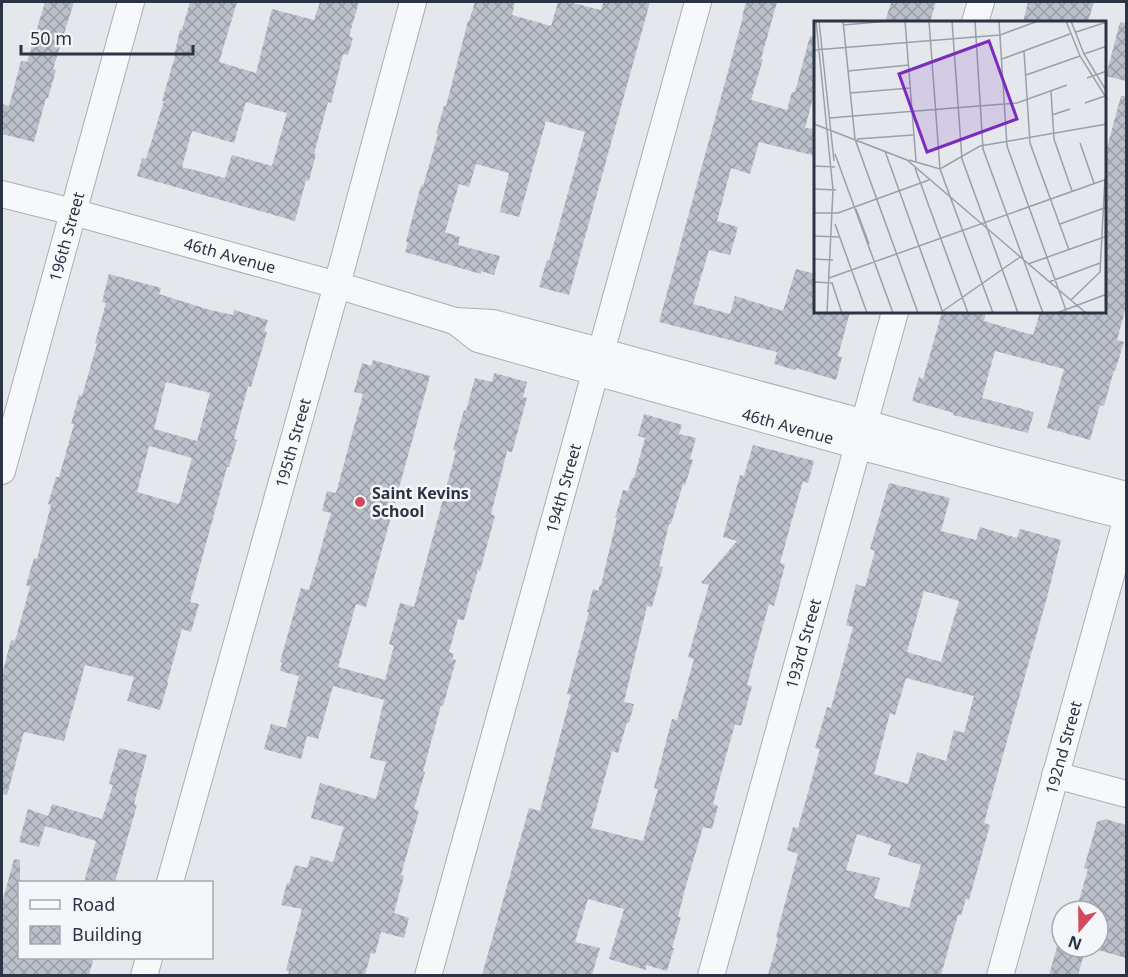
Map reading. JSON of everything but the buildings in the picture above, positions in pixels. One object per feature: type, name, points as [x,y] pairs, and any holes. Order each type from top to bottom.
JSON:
[{"type":"street","name":"196th Street","points":[[2,471],[132,2]]},
{"type":"street","name":"195th Street","points":[[170,881],[337,285],[413,2]]},
{"type":"street","name":"194th Street","points":[[428,975],[698,2]]},
{"type":"street","points":[[975,21],[981,2]]},
{"type":"street","name":"46th Avenue","points":[[2,194],[337,285],[454,321],[478,339],[599,362],[862,434],[1093,508],[1126,516]]},
{"type":"street","name":"193rd Street","points":[[711,975],[894,314]]},
{"type":"street","name":"46th Avenue","points":[[862,434],[990,459],[1126,495]]},
{"type":"street","name":"192nd Street","points":[[1000,975],[1126,521]]},
{"type":"street","points":[[1055,775],[1126,794]]},
{"type":"street","points":[[144,975],[148,959]]},
{"type":"place","name":"Saint Kevins School","points":[[360,502]]}]
